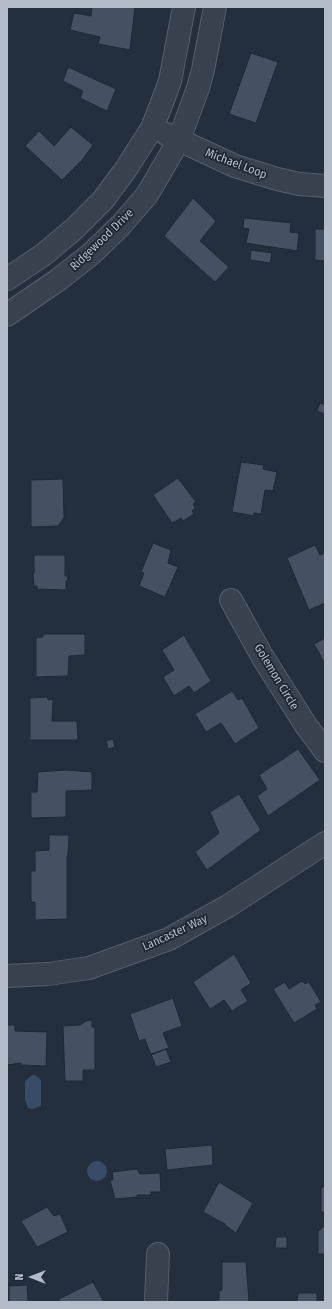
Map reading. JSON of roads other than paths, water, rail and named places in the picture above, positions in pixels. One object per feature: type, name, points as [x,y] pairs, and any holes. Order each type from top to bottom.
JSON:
[{"type":"street","points":[[7,279],[43,254],[74,229],[103,200],[126,169],[152,128],[170,81],[184,7]]},
{"type":"street","name":"Ridgewood Drive","points":[[7,315],[58,280],[91,254],[121,225],[147,194],[179,140],[203,70],[215,7]]},
{"type":"street","name":"Michael Loop","points":[[152,128],[235,166],[299,184],[325,186]]},
{"type":"street","name":"Golemon Circle","points":[[231,600],[262,656],[305,724],[325,751]]},
{"type":"street","name":"Lancaster Way","points":[[7,976],[48,974],[89,968],[169,938],[228,906],[325,843]]},
{"type":"street","points":[[156,1302],[158,1254]]},
{"type":"water","points":[[32,1075],[35,1075],[41,1080],[41,1106],[33,1109],[28,1108],[25,1100],[25,1081]]},
{"type":"water","points":[[93,1161],[101,1161],[107,1167],[107,1175],[101,1181],[93,1181],[87,1175],[87,1167]]}]
